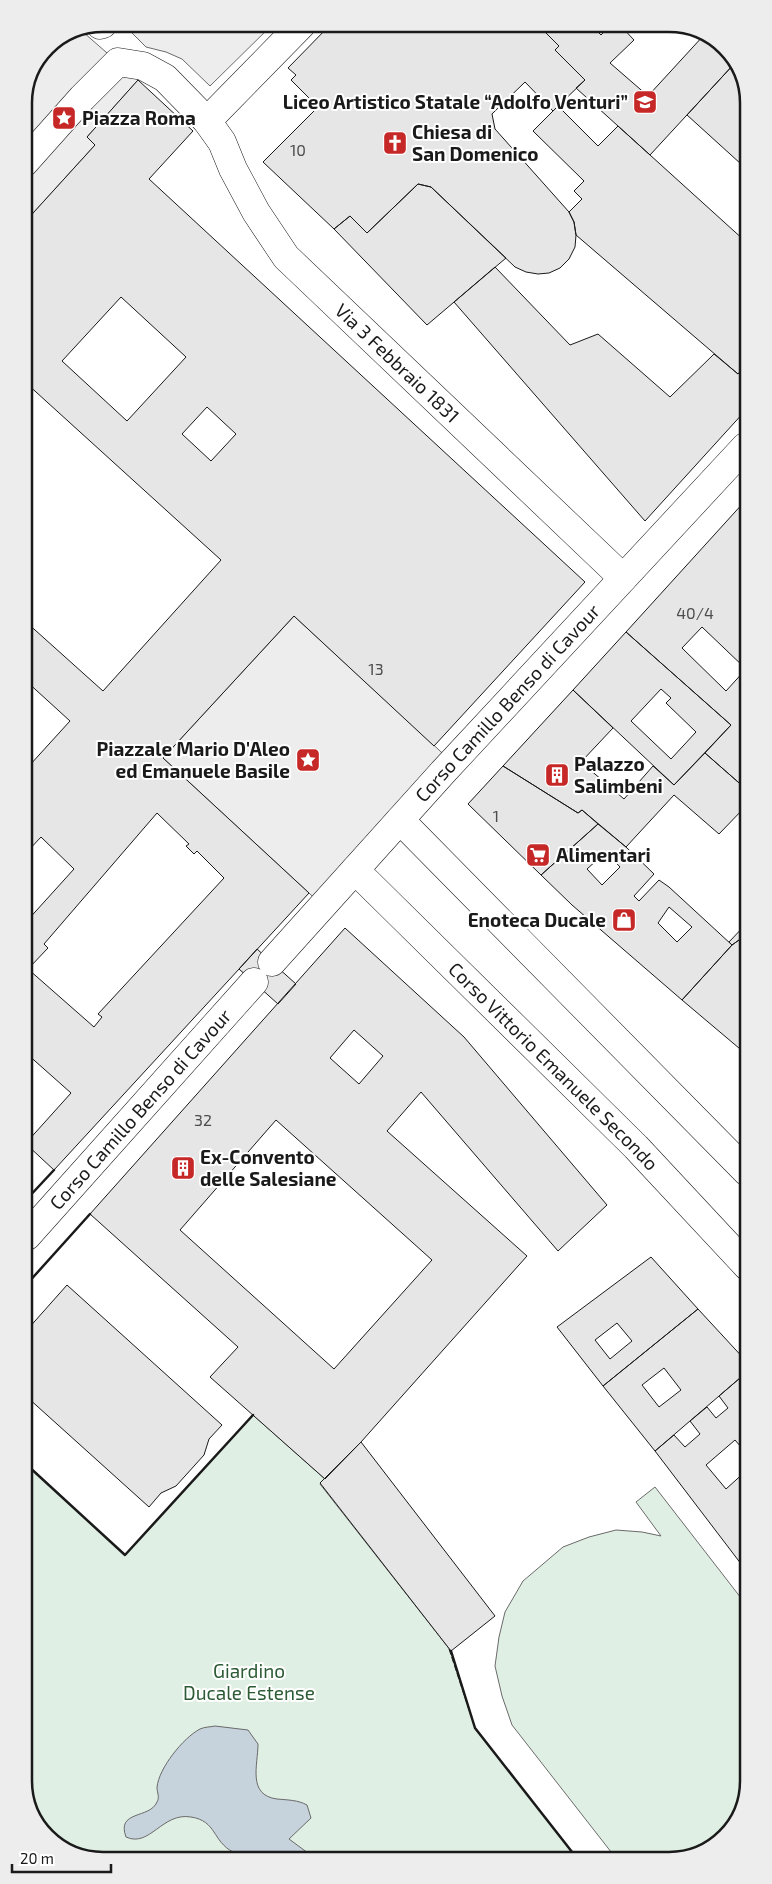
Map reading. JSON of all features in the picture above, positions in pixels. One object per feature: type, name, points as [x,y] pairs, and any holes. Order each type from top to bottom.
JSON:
[{"type":"street","points":[[207,121],[294,32]]},
{"type":"street","name":"Via 3 Febbraio 1831","points":[[33,153],[82,98],[118,62],[143,66],[165,78],[207,121],[222,142],[256,212],[286,257],[623,578]]},
{"type":"street","name":"Corso Camillo Benso di Cavour","points":[[32,1229],[400,820],[740,453]]},
{"type":"street","points":[[400,820],[740,1165]]},
{"type":"street","name":"Corso Vittorio Emanuele Secondo","points":[[355,870],[636,1146],[740,1258]]},
{"type":"green space","name":"Giardino Ducale Estense","points":[[253,1415],[325,1479],[320,1484],[451,1651],[475,1728],[572,1852],[99,1851],[76,1846],[60,1837],[44,1820],[36,1804],[32,1781],[32,1470],[125,1555]]},
{"type":"green space","points":[[655,1487],[740,1597],[740,1781],[736,1804],[728,1820],[712,1837],[692,1848],[669,1852],[611,1852],[512,1725],[502,1696],[495,1666],[505,1612],[523,1581],[563,1547],[589,1537],[616,1530],[661,1536],[636,1502]]},
{"type":"shaded area","points":[[131,32],[265,32],[210,86],[182,59],[166,52],[146,47]]},
{"type":"shaded area","name":"Piazza Roma","points":[[86,35],[138,80],[87,137],[95,145],[33,213],[33,99],[35,85],[44,64],[53,53],[64,44]]},
{"type":"shaded area","name":"Piazzale Mario D'Aleo ed Emanuele Basile","points":[[294,616],[452,762],[323,906],[163,758]]},
{"type":"shaded area","points":[[215,1726],[248,1730],[258,1744],[256,1778],[261,1792],[277,1799],[296,1801],[307,1805],[311,1818],[289,1839],[306,1851],[232,1851],[226,1848],[206,1823],[191,1817],[181,1817],[172,1820],[142,1838],[126,1837],[124,1828],[126,1823],[135,1816],[148,1811],[157,1802],[159,1779],[173,1754],[186,1739],[202,1728]]},
{"type":"building","name":"Chiesa di San Domenico","points":[[323,32],[546,33],[559,46],[555,50],[585,80],[553,111],[525,82],[492,114],[495,129],[569,212],[574,222],[576,235],[575,247],[569,259],[560,268],[549,273],[526,272],[515,267],[431,187],[418,184],[367,233],[350,216],[334,229],[263,162],[318,107],[291,80],[296,75],[288,68]]},
{"type":"building","name":"Liceo Artistico Statale “Adolfo Venturi”","points":[[546,33],[599,33],[601,35],[603,33],[627,33],[634,40],[610,63],[648,96],[700,40],[719,53],[730,68],[650,155],[576,88],[585,80],[555,50],[559,46]]},
{"type":"building","points":[[730,68],[736,80],[740,103],[740,163],[687,115]]},
{"type":"building","points":[[138,80],[193,131],[149,179],[585,582],[434,746],[294,616],[163,758],[309,893],[54,1170],[32,1150],[32,1136],[71,1093],[32,1059],[32,973],[94,1027],[102,1017],[98,1014],[224,878],[197,851],[194,854],[186,846],[189,844],[157,813],[44,944],[48,948],[32,964],[33,915],[74,869],[41,837],[33,846],[33,762],[70,721],[33,687],[33,628],[103,691],[221,560],[33,389],[33,213],[95,145],[87,137]],"holes":[[[121,297],[186,357],[127,421],[62,361]],[[207,407],[236,434],[211,461],[182,434]]]},
{"type":"building","points":[[558,106],[598,146],[618,126],[740,236],[740,372],[738,374],[576,235],[574,222],[569,212],[582,199],[574,191],[584,181],[533,131]]},
{"type":"building","points":[[418,184],[431,187],[506,258],[427,325],[334,229],[350,216],[367,233]]},
{"type":"building","points":[[495,267],[570,345],[598,334],[670,397],[714,354],[738,374],[740,372],[740,416],[645,521],[454,302]]},
{"type":"building","points":[[740,507],[740,663],[702,627],[682,648],[726,691],[740,676],[740,784],[705,753],[731,725],[626,632]]},
{"type":"building","points":[[626,632],[731,725],[674,785],[573,690]],"holes":[[[661,689],[671,698],[666,703],[696,732],[671,759],[631,721]]]},
{"type":"building","name":"Palazzo Salimbeni","points":[[573,690],[613,728],[581,762],[624,799],[653,766],[674,785],[705,753],[740,784],[740,812],[719,834],[674,795],[626,847],[582,810],[578,813],[503,766]]},
{"type":"building","points":[[503,766],[578,813],[582,810],[598,824],[541,875],[468,804]]},
{"type":"building","points":[[598,824],[654,874],[634,896],[639,901],[659,880],[732,945],[682,1000],[572,905],[541,875]],"holes":[[[606,852],[620,867],[602,885],[587,869]],[[669,907],[692,927],[677,942],[658,923]]]},
{"type":"building","name":"Ex-Convento delle Salesiane","points":[[345,928],[464,1037],[607,1205],[558,1251],[421,1092],[387,1131],[527,1256],[361,1442],[325,1479],[210,1377],[238,1347],[90,1214]],"holes":[[[354,1030],[383,1056],[359,1084],[330,1058]],[[276,1120],[432,1260],[334,1369],[180,1230]]]},
{"type":"building","points":[[740,930],[740,939],[732,945],[729,942]]},
{"type":"building","points":[[740,939],[740,1049],[682,1000],[732,945]]},
{"type":"building","points":[[257,949],[296,984],[278,1004],[239,969]]},
{"type":"building","points":[[651,1257],[698,1309],[603,1386],[557,1327]],"holes":[[[617,1323],[632,1341],[610,1359],[595,1340]]]},
{"type":"building","points":[[67,1285],[222,1425],[209,1439],[204,1455],[176,1486],[161,1493],[149,1507],[32,1402],[32,1324]]},
{"type":"building","points":[[698,1309],[740,1354],[740,1378],[655,1451],[603,1386]],"holes":[[[664,1368],[681,1390],[659,1407],[642,1385]]]},
{"type":"building","points":[[740,1378],[740,1446],[735,1440],[706,1465],[726,1489],[740,1476],[740,1563],[655,1451],[674,1435],[685,1447],[700,1434],[690,1421],[707,1407],[716,1418],[728,1408],[719,1396]]},
{"type":"building","points":[[361,1442],[495,1616],[451,1651],[320,1483]]},
{"type":"fence","points":[[32,1470],[125,1555],[253,1415],[255,1417]]},
{"type":"fence","points":[[449,1649],[475,1728],[572,1852]]},
{"type":"wall","points":[[32,1193],[54,1170]]},
{"type":"wall","points":[[32,1278],[90,1214]]},
{"type":"wall","points":[[32,1470],[125,1555],[253,1415]]},
{"type":"wall","points":[[451,1651],[475,1728],[572,1852]]},
{"type":"place","name":"Liceo Artistico Statale “Adolfo Venturi”","points":[[645,102]]},
{"type":"place","name":"Piazza Roma","points":[[64,118]]},
{"type":"place","name":"Chiesa di San Domenico","points":[[395,143]]},
{"type":"place","name":"Piazzale Mario D'Aleo ed Emanuele Basile","points":[[308,760]]},
{"type":"place","name":"Palazzo Salimbeni","points":[[557,775]]},
{"type":"place","name":"Alimentari","points":[[538,855]]},
{"type":"place","name":"Enoteca Ducale","points":[[624,920]]},
{"type":"place","name":"Ex-Convento delle Salesiane","points":[[183,1168]]}]
